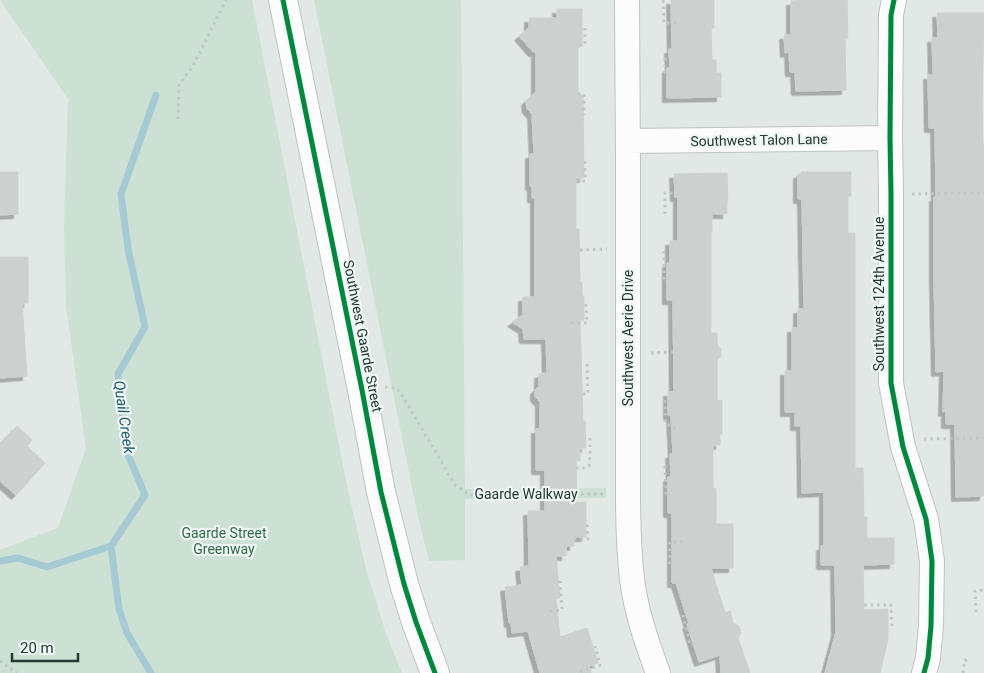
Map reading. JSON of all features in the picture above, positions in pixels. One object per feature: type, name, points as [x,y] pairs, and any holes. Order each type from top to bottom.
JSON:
[{"type":"main road","name":"Southwest Gaarde Street","points":[[283,0],[381,492],[404,584],[435,673]]},
{"type":"street","name":"Southwest Aerie Drive","points":[[627,0],[629,545],[632,580],[643,629],[658,673]]},
{"type":"street","name":"Southwest 124th Avenue","points":[[894,0],[891,15],[890,138],[891,383],[901,439],[926,519],[932,561],[932,619],[928,658],[924,673]]},
{"type":"street","name":"Southwest Talon Lane","points":[[628,141],[890,138]]},
{"type":"path","points":[[178,119],[178,85],[202,50],[226,0]]},
{"type":"path","points":[[663,0],[664,23],[676,23]]},
{"type":"path","points":[[580,45],[584,44],[584,28]]},
{"type":"path","points":[[665,58],[665,76],[667,76]]},
{"type":"path","points":[[578,94],[584,94],[584,115]]},
{"type":"path","points":[[576,181],[585,181],[585,162]]},
{"type":"path","points":[[665,214],[665,193],[675,193]]},
{"type":"path","points":[[891,194],[984,193]]},
{"type":"path","points":[[580,250],[608,249]]},
{"type":"path","points":[[664,252],[664,282],[667,282]]},
{"type":"path","points":[[571,323],[586,323],[586,303]]},
{"type":"path","points":[[644,353],[673,352]]},
{"type":"path","points":[[582,394],[588,394],[587,363]]},
{"type":"path","points":[[665,400],[665,423],[673,428],[680,428]]},
{"type":"path","points":[[576,468],[589,466],[590,435]]},
{"type":"path","points":[[901,439],[984,438]]},
{"type":"path","points":[[665,466],[666,496],[668,496]]},
{"type":"path","points":[[574,539],[588,539],[587,520]]},
{"type":"path","points":[[670,564],[670,542],[687,542]]},
{"type":"path","points":[[550,611],[562,610],[560,581]]},
{"type":"path","points":[[976,612],[975,591],[984,590]]},
{"type":"path","points":[[864,605],[891,605],[892,626]]},
{"type":"path","points":[[683,615],[690,645],[694,644]]},
{"type":"path","points":[[580,672],[600,665],[594,646]]},
{"type":"path","points":[[963,673],[965,660],[968,661]]},
{"type":"path","points":[[0,661],[16,673]]},
{"type":"green space","name":"Gaarde Street Greenway","points":[[0,0],[252,0],[346,481],[365,565],[385,631],[402,673],[0,673],[0,550],[58,528],[86,448],[66,306],[64,227],[68,99]]},
{"type":"green space","points":[[314,0],[461,0],[465,489],[606,488],[606,498],[465,499],[465,560],[429,561],[418,517]]},
{"type":"building","points":[[671,0],[714,0],[714,28],[711,28],[712,60],[716,60],[716,73],[721,73],[721,97],[667,98],[667,68],[670,68],[669,49],[672,49]]},
{"type":"building","points":[[847,0],[848,39],[845,39],[846,90],[796,91],[795,72],[790,72],[789,52],[785,53],[784,35],[791,35],[791,1]]},
{"type":"building","points":[[557,9],[582,9],[582,43],[578,47],[578,96],[583,95],[584,178],[576,178],[576,229],[579,229],[580,282],[582,282],[582,296],[584,296],[584,320],[580,320],[583,421],[585,421],[586,448],[580,448],[580,461],[576,461],[577,503],[586,502],[586,537],[574,537],[574,546],[566,546],[566,556],[556,556],[560,598],[556,598],[560,637],[587,628],[598,663],[589,666],[591,673],[540,673],[528,631],[512,633],[505,587],[522,585],[520,567],[529,566],[528,511],[545,511],[545,470],[536,470],[536,429],[540,429],[540,402],[535,397],[535,390],[539,386],[539,374],[547,373],[546,339],[524,339],[523,329],[512,322],[523,315],[523,297],[535,297],[535,198],[532,198],[532,186],[530,186],[530,154],[534,154],[532,114],[527,109],[526,101],[536,92],[536,52],[533,52],[519,36],[529,28],[529,18],[557,18]]},
{"type":"building","points":[[937,13],[984,13],[982,108],[984,144],[984,496],[956,497],[955,424],[946,424],[946,411],[943,412],[944,371],[936,372],[934,279],[935,128],[929,128],[928,75],[933,75],[932,38],[938,38]]},
{"type":"building","points":[[0,172],[18,172],[18,214],[0,215]]},
{"type":"building","points":[[801,172],[851,172],[851,196],[848,196],[848,233],[855,233],[855,468],[863,468],[864,517],[867,517],[867,538],[894,538],[894,564],[863,565],[864,610],[888,609],[888,640],[880,673],[825,673],[836,632],[835,565],[821,565],[821,546],[824,546],[824,492],[802,493],[801,426],[795,426],[795,412],[785,412],[785,371],[792,371],[792,328],[798,328],[798,309],[804,309],[802,199],[798,199],[798,174],[802,174]]},
{"type":"building","points":[[727,173],[727,214],[712,214],[711,231],[711,333],[717,333],[717,345],[721,349],[721,356],[717,361],[717,401],[722,400],[722,434],[720,434],[720,445],[713,445],[713,488],[716,489],[716,524],[733,524],[733,568],[711,568],[725,613],[730,611],[733,623],[739,626],[741,633],[738,638],[750,673],[721,673],[720,655],[699,662],[676,583],[672,583],[672,513],[668,513],[668,477],[671,477],[670,454],[673,454],[671,415],[668,415],[668,392],[674,392],[673,300],[667,300],[667,263],[670,263],[670,241],[678,241],[678,197],[675,197],[674,174]]},
{"type":"building","points":[[0,257],[28,257],[28,303],[22,303],[27,376],[0,378]]},
{"type":"building","points":[[17,426],[32,440],[27,446],[45,463],[16,495],[0,481],[0,444]]},
{"type":"waterway","name":"Quail Creek","points":[[151,673],[127,633],[119,609],[111,546],[145,495],[126,450],[118,374],[145,327],[128,249],[121,194],[156,95]]},
{"type":"waterway","points":[[0,561],[18,558],[47,567],[111,546]]},
{"type":"cycle path","points":[[283,0],[381,492],[404,584],[435,673]]},
{"type":"cycle path","points":[[894,0],[891,15],[890,138],[891,383],[903,447],[926,519],[932,561],[931,626],[928,658],[924,673]]}]
